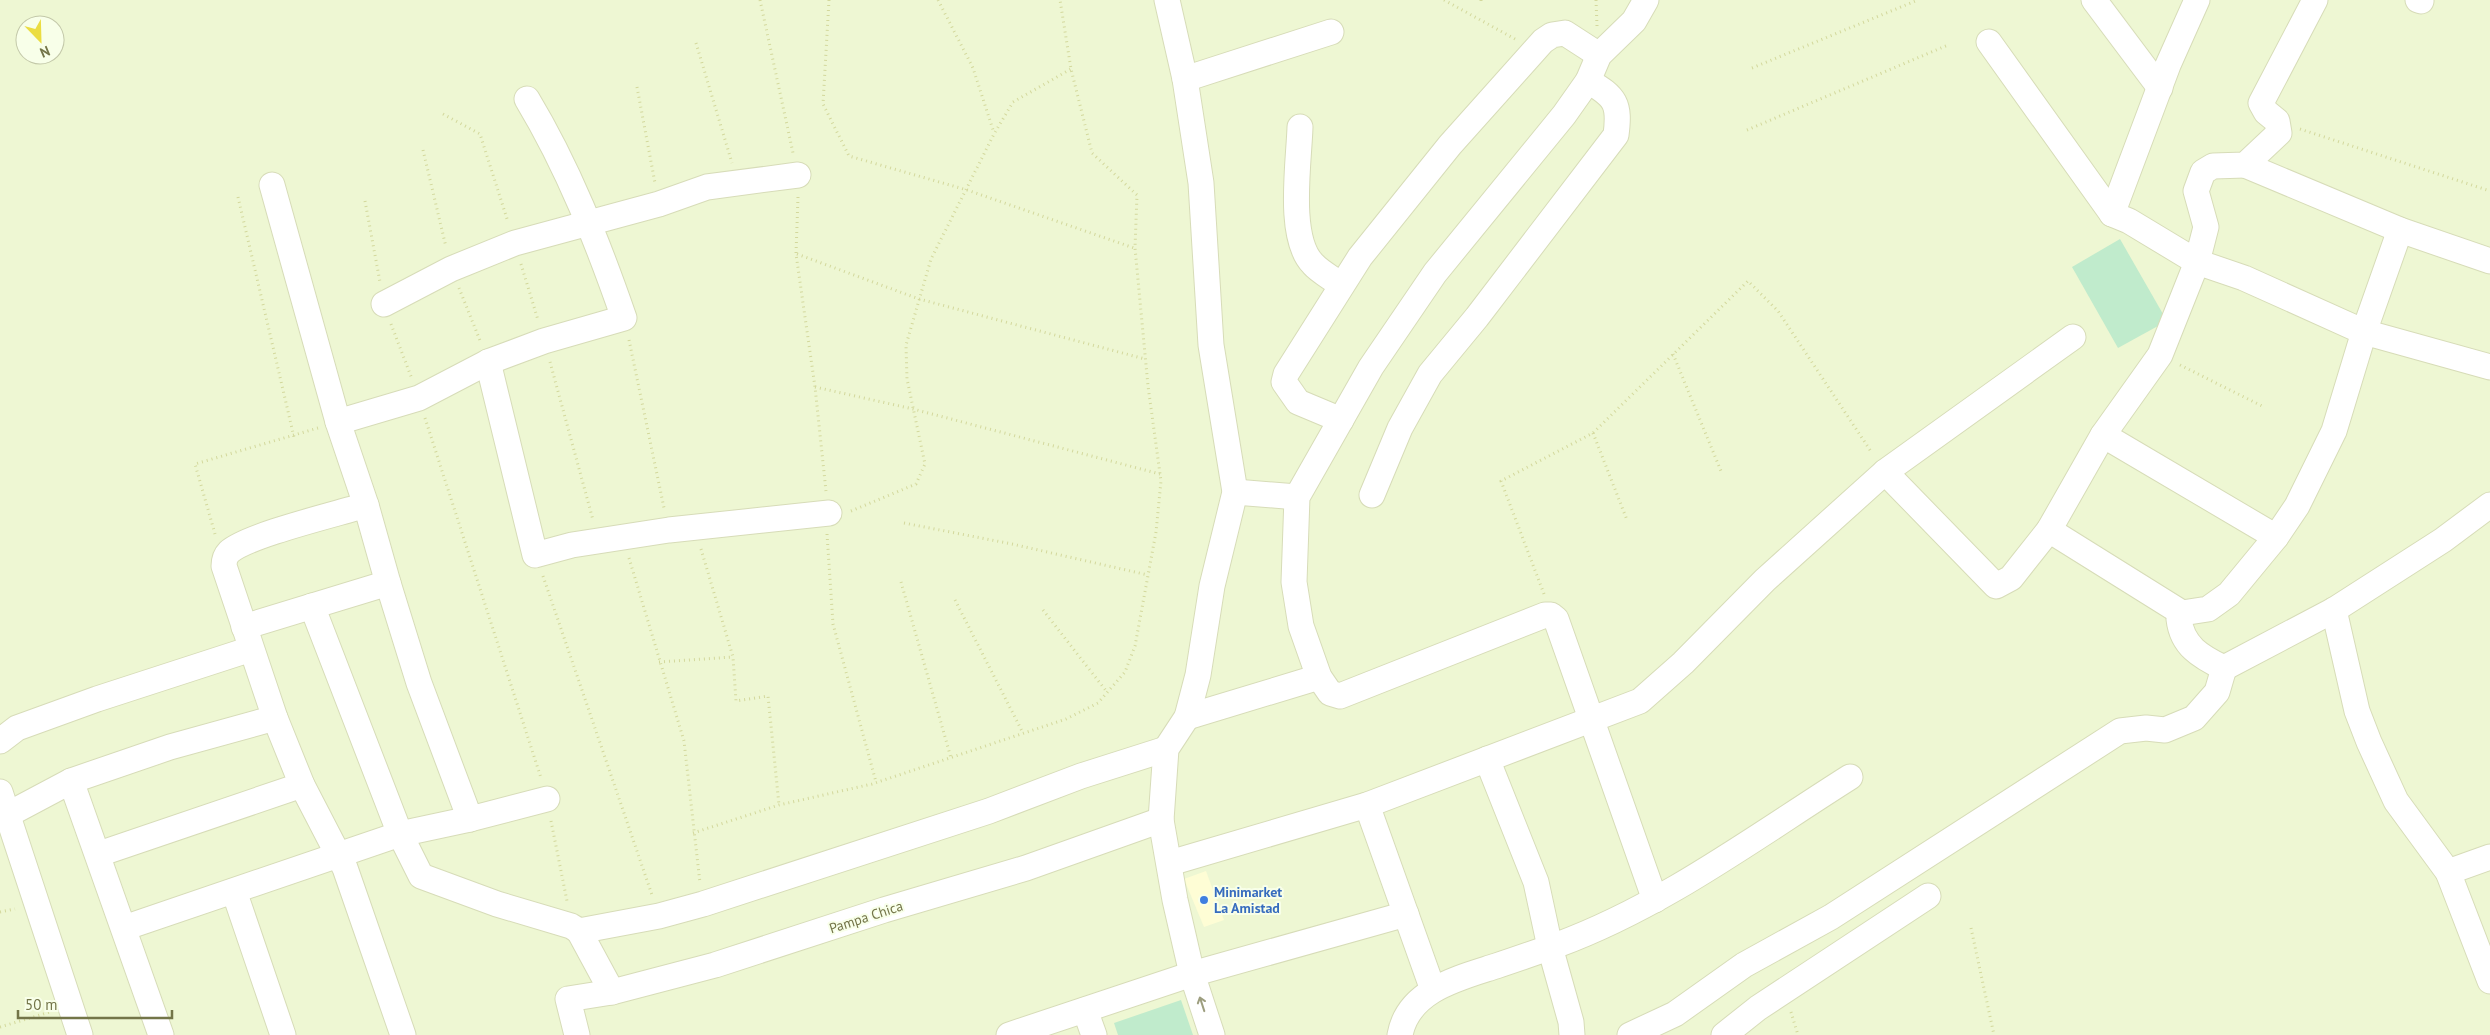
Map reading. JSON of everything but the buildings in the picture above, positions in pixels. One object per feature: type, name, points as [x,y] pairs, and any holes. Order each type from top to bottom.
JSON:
[{"type":"street","points":[[1167,0],[1185,79],[1201,183],[1211,345],[1236,492],[1212,586],[1198,674],[1187,717],[1166,749],[1161,820],[1170,863],[1174,900],[1192,974],[1212,1035]]},
{"type":"street","points":[[1646,0],[1634,21],[1599,55],[1588,82],[1530,158],[1435,274],[1371,367],[1297,496],[1294,582],[1301,626],[1319,677],[1330,693],[1340,696],[1551,614],[1556,619],[1593,720],[1655,900]]},
{"type":"street","points":[[2094,0],[2160,88]]},
{"type":"street","points":[[2112,214],[2160,88],[2198,0]]},
{"type":"street","points":[[2245,165],[2280,133],[2277,121],[2266,112],[2261,103],[2315,0]]},
{"type":"street","points":[[1185,79],[1331,32]]},
{"type":"street","points":[[1341,420],[1298,402],[1284,382],[1286,374],[1360,257],[1450,145],[1535,50],[1552,35],[1565,33],[1599,55]]},
{"type":"street","points":[[1989,42],[2112,214],[2129,221],[2197,262],[2244,278],[2364,332],[2490,367]]},
{"type":"street","points":[[1372,495],[1400,428],[1430,374],[1477,317],[1616,135],[1619,113],[1608,92],[1588,82]]},
{"type":"street","points":[[338,422],[418,398],[488,362],[544,341],[624,318],[588,222],[545,129],[527,99]]},
{"type":"street","points":[[1300,127],[1296,215],[1299,237],[1312,264],[1341,285]]},
{"type":"street","points":[[1885,472],[1996,586],[2011,578],[2049,530],[2103,435],[2160,355],[2197,262],[2206,227],[2196,191],[2203,172],[2213,166],[2245,165],[2400,230],[2490,261]]},
{"type":"street","points":[[384,304],[451,269],[515,243],[659,204],[707,187],[798,174]]},
{"type":"street","points":[[272,185],[338,422],[366,505],[419,683],[470,819]]},
{"type":"street","points":[[2049,530],[2182,613],[2208,609],[2229,594],[2276,537],[2301,498],[2334,431],[2364,332],[2400,230]]},
{"type":"street","points":[[1170,863],[1367,804],[1640,701],[1683,663],[1765,580],[1885,472],[2074,337]]},
{"type":"street","points":[[488,362],[536,555],[572,545],[669,530],[828,517]]},
{"type":"street","points":[[2103,435],[2276,537]]},
{"type":"street","points":[[1236,492],[1297,496]]},
{"type":"street","points":[[366,505],[258,538],[226,554],[224,566],[275,718],[302,785],[339,856],[404,1035]]},
{"type":"street","points":[[1630,1035],[1675,1014],[1744,965],[1830,917],[2120,731],[2146,728],[2165,730],[2194,718],[2217,692],[2224,668],[2334,610],[2443,540],[2490,505]]},
{"type":"street","points":[[0,741],[17,728],[247,638],[312,606],[388,583]]},
{"type":"street","points":[[312,606],[400,834],[417,871],[427,880],[575,928],[659,916],[703,904],[989,811],[1080,776],[1166,749]]},
{"type":"street","points":[[2334,610],[2357,711],[2369,742],[2396,801],[2448,872],[2490,981]]},
{"type":"street","points":[[2182,613],[2179,619],[2185,640],[2193,650],[2224,668]]},
{"type":"street","points":[[1187,717],[1271,694],[1319,677]]},
{"type":"street","points":[[80,1035],[4,804],[170,746],[275,718]]},
{"type":"street","points":[[1487,759],[1536,882],[1550,947],[1571,1022],[1572,1035]]},
{"type":"street","points":[[1400,1035],[1407,1015],[1422,998],[1433,990],[1457,979],[1589,933],[1655,900],[1850,777]]},
{"type":"street","points":[[71,781],[99,854],[161,1035]]},
{"type":"street","points":[[99,854],[302,785]]},
{"type":"street","points":[[124,928],[400,834],[470,819],[547,799]]},
{"type":"street","points":[[1367,804],[1433,990]]},
{"type":"street","name":"Pampa Chica","points":[[577,1035],[568,999],[612,992],[716,965],[884,910],[1026,868],[1161,820]]},
{"type":"street","points":[[2448,872],[2490,857]]},
{"type":"street","points":[[234,891],[283,1035]]},
{"type":"street","points":[[1724,1035],[1758,1008],[1928,896]]},
{"type":"street","points":[[1009,1035],[1192,974],[1406,914]]},
{"type":"street","points":[[575,928],[612,992]]},
{"type":"street","points":[[1085,1010],[1094,1035]]},
{"type":"path","points":[[760,0],[798,174],[796,254],[815,387],[828,517],[833,624],[876,782]]},
{"type":"path","points":[[829,0],[824,104],[849,156],[967,190],[1135,248]]},
{"type":"path","points":[[938,0],[974,68],[994,134]]},
{"type":"path","points":[[693,833],[779,805],[876,782],[1066,719],[1098,703],[1125,672],[1135,646],[1156,532],[1160,474],[1145,359],[1135,248],[1138,195],[1092,153],[1071,69],[1060,0]]},
{"type":"path","points":[[1444,0],[1535,50]]},
{"type":"path","points":[[1752,68],[1918,0]]},
{"type":"path","points":[[696,43],[738,182]]},
{"type":"path","points":[[1747,130],[1948,45]]},
{"type":"path","points":[[828,517],[916,484],[925,464],[907,378],[906,345],[931,259],[994,134],[1013,102],[1071,69]]},
{"type":"path","points":[[637,87],[659,204]]},
{"type":"path","points":[[443,114],[480,134],[544,341],[611,540],[659,662],[684,741],[693,833],[703,904]]},
{"type":"path","points":[[2277,121],[2490,191]]},
{"type":"path","points":[[238,197],[294,437]]},
{"type":"path","points":[[796,254],[919,299],[1145,359]]},
{"type":"path","points":[[1551,614],[1500,481],[1593,434],[1748,281],[1778,311],[1885,472]]},
{"type":"path","points":[[624,318],[669,530]]},
{"type":"path","points":[[1673,354],[1721,471]]},
{"type":"path","points":[[2160,355],[2262,406]]},
{"type":"path","points":[[815,387],[913,409],[1160,474]]},
{"type":"path","points":[[418,398],[547,799],[575,928]]},
{"type":"path","points":[[215,536],[195,464],[294,437],[338,422]]},
{"type":"path","points":[[1593,434],[1626,520]]},
{"type":"path","points":[[904,523],[1012,544],[1148,575]]},
{"type":"path","points":[[695,527],[733,657],[736,701],[768,696],[779,805]]},
{"type":"path","points":[[536,555],[659,916]]},
{"type":"path","points":[[901,582],[951,758]]},
{"type":"path","points":[[955,600],[1023,734]]},
{"type":"path","points":[[1043,610],[1108,692]]},
{"type":"path","points":[[659,662],[733,657]]},
{"type":"path","points":[[1971,928],[1994,1035]]},
{"type":"path","points":[[0,1027],[71,1006]]},
{"type":"shaded area","points":[[0,0],[2490,0],[2490,1035],[0,1035]]},
{"type":"shaded area","points":[[2120,239],[2167,321],[2118,348],[2072,267]]},
{"type":"shaded area","name":"Minimarket La Amistad","points":[[1206,871],[1224,920],[1204,927],[1184,879]]},
{"type":"shaded area","points":[[1181,1000],[1193,1035],[1118,1035],[1114,1023]]},
{"type":"place","name":"Minimarket La Amistad","points":[[1204,900]]}]
